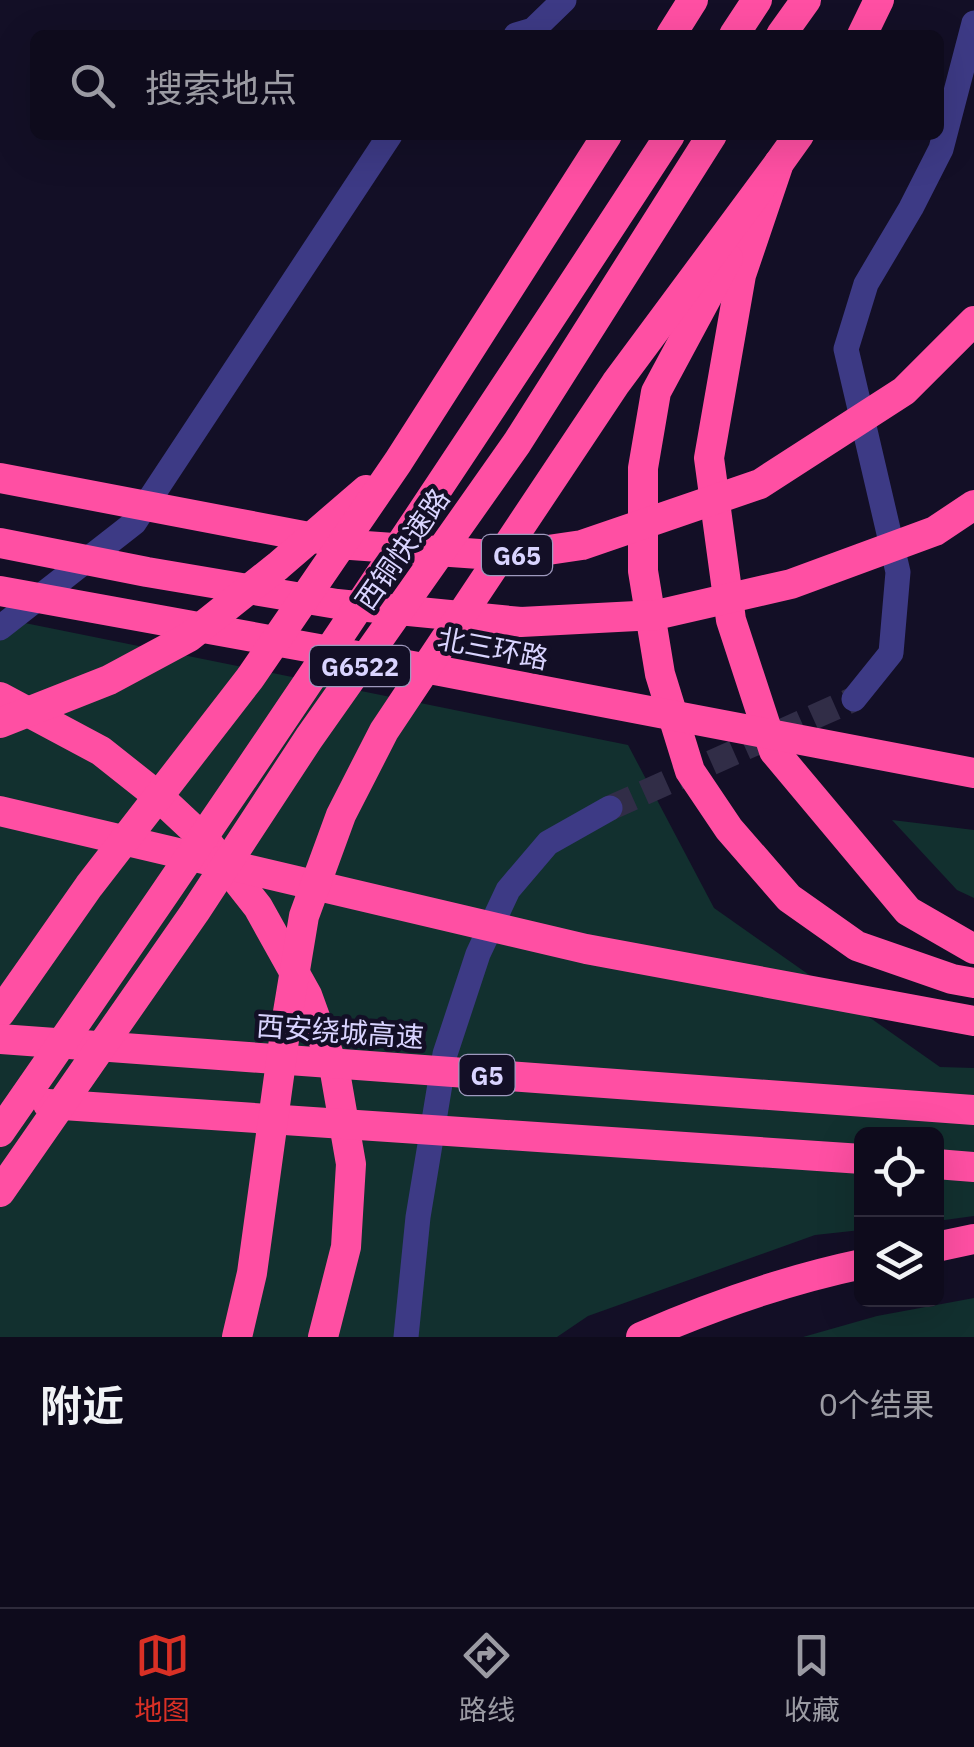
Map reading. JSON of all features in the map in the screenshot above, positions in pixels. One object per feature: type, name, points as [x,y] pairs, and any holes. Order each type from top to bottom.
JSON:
[{"type":"highway","points":[[674,30],[693,0]]},
{"type":"highway","points":[[737,30],[757,0]]},
{"type":"highway","points":[[785,30],[806,0]]},
{"type":"highway","points":[[864,30],[879,0]]},
{"type":"highway","points":[[0,1013],[89,886],[250,678],[398,462],[604,140]]},
{"type":"highway","name":"西铜快速路","points":[[0,1132],[269,742],[667,140]]},
{"type":"highway","name":"西铜快速路","points":[[0,1192],[195,912],[309,738],[517,442],[709,140]]},
{"type":"highway","points":[[237,1337],[252,1273],[286,1018],[304,916],[341,815],[384,731],[616,382],[796,140]]},
{"type":"highway","points":[[779,164],[741,275],[709,458],[731,620],[774,750],[908,910],[974,948]]},
{"type":"highway","points":[[779,164],[656,392],[643,468],[642,571],[660,674],[690,772],[730,829],[789,898],[857,946],[974,983]]},
{"type":"highway","name":"G65","points":[[0,478],[351,546],[508,556],[582,545],[760,484],[904,390],[974,321]]},
{"type":"highway","points":[[0,723],[109,680],[189,637],[398,462]]},
{"type":"highway","points":[[0,544],[337,604],[521,622],[656,615],[791,584],[934,530],[974,504]]},
{"type":"highway","name":"北三环路","points":[[0,591],[974,773]]},
{"type":"highway","points":[[0,698],[101,751],[206,841],[258,907],[306,996],[334,1072],[351,1164],[346,1247],[323,1337]]},
{"type":"highway","points":[[0,811],[586,950],[974,1021]]},
{"type":"highway","name":"西安绕城高速","points":[[0,1039],[974,1110]]},
{"type":"highway","name":"G5","points":[[0,1100],[854,1158]]},
{"type":"highway","points":[[944,1165],[974,1167]]},
{"type":"highway","points":[[944,1246],[974,1239]]},
{"type":"highway","points":[[640,1337],[697,1312],[854,1266]]},
{"type":"street","points":[[533,30],[564,0]]},
{"type":"street","points":[[944,138],[974,23]]},
{"type":"street","points":[[0,628],[134,523],[387,140]]},
{"type":"street","points":[[854,699],[891,653],[898,572],[846,349],[866,284],[911,208],[943,140]]},
{"type":"street","points":[[406,1337],[418,1217],[445,1054],[478,954],[508,890],[548,843],[610,808]]},
{"type":"green space","points":[[0,618],[628,745],[714,908],[940,1067],[974,1068],[974,1216],[944,1220],[944,1127],[854,1127],[854,1231],[815,1235],[588,1316],[557,1337],[0,1337]]},
{"type":"green space","points":[[892,820],[974,830],[974,898],[957,890]]},
{"type":"green space","points":[[974,1298],[974,1337],[803,1337],[877,1316],[944,1307],[944,1304]]},
{"type":"tunnel","points":[[610,808],[854,699]]}]
